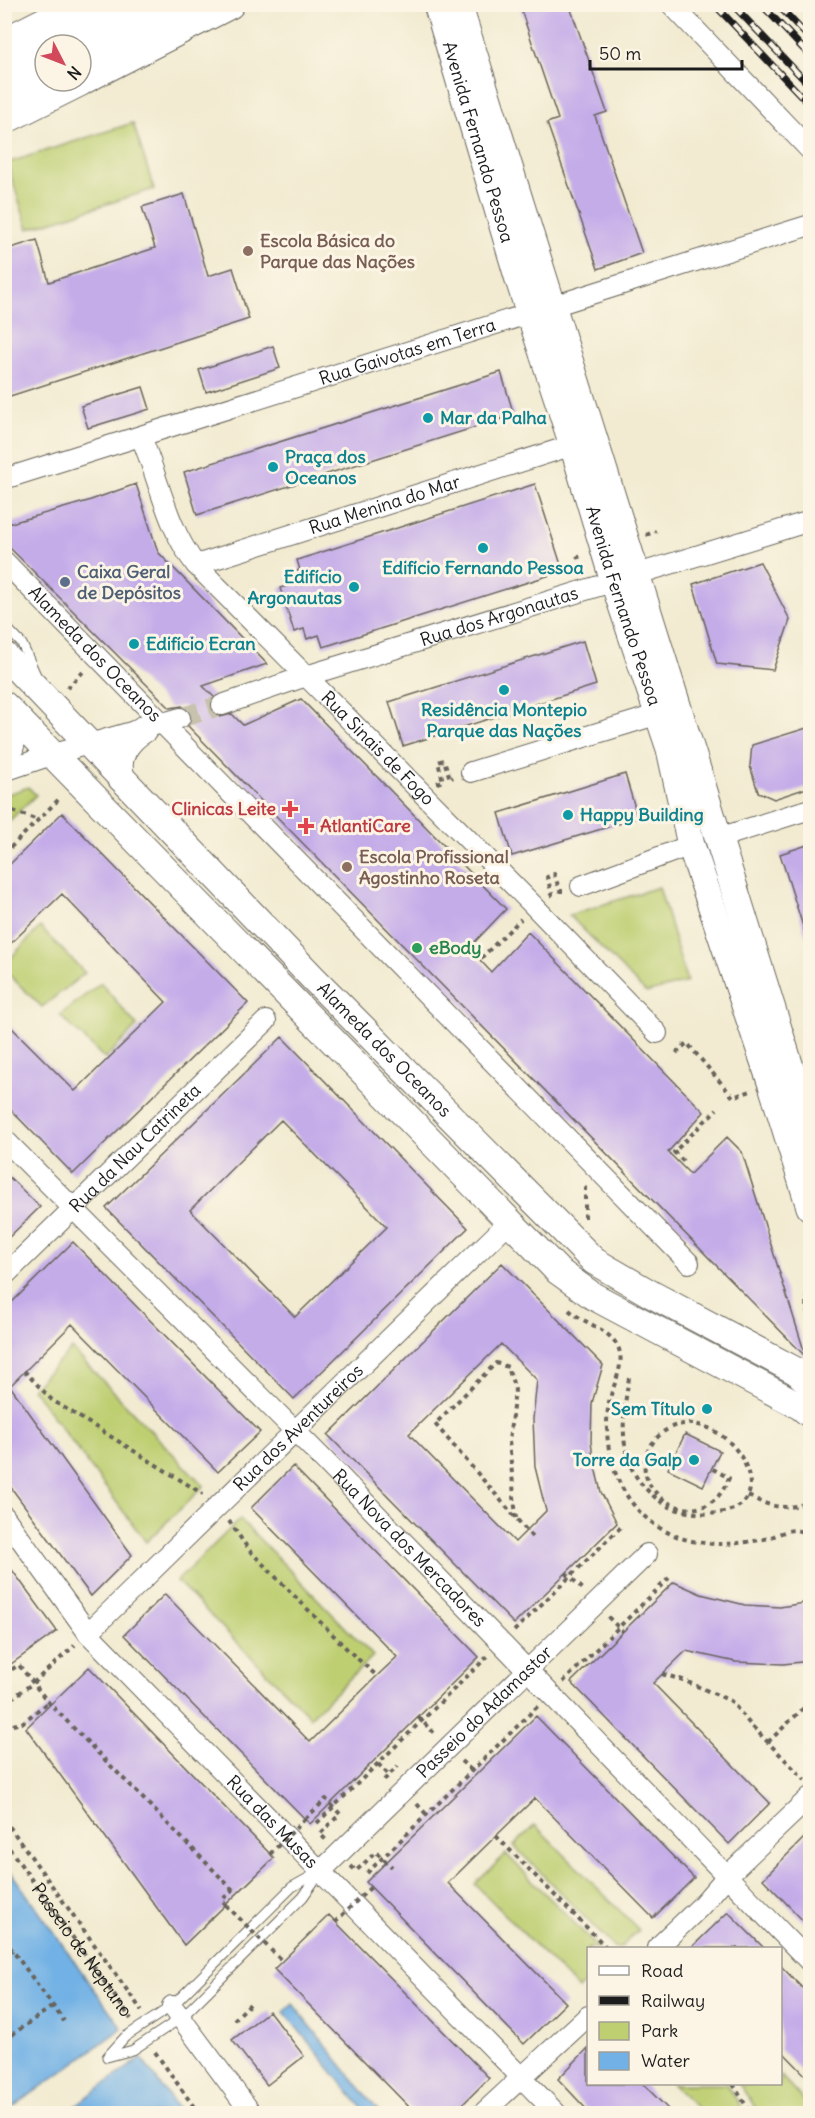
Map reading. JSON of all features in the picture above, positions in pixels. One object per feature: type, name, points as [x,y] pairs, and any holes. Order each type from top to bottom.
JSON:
[{"type":"main road","points":[[4,43],[81,4]]},
{"type":"main road","points":[[75,33],[132,4]]},
{"type":"main road","points":[[93,49],[180,4]]},
{"type":"main road","points":[[93,74],[229,4]]},
{"type":"main road","points":[[4,69],[33,54]]},
{"type":"main road","points":[[4,93],[33,79]]},
{"type":"main road","points":[[4,119],[56,93]]},
{"type":"street","name":"Avenida Fernando Pessoa","points":[[437,4],[519,280],[542,310],[573,445],[625,579],[719,838],[801,1115],[810,1207]]},
{"type":"street","name":"Avenida Fernando Pessoa","points":[[458,4],[542,310],[625,579],[670,749],[691,845],[801,1115]]},
{"type":"street","points":[[671,4],[810,150]]},
{"type":"street","name":"Rua Gaivotas em Terra","points":[[4,479],[810,225]]},
{"type":"street","name":"Rua Sinais de Fogo","points":[[141,437],[174,530],[195,565],[657,1033]]},
{"type":"street","name":"Rua Menina do Mar","points":[[195,565],[573,445]]},
{"type":"street","name":"Rua dos Argonautas","points":[[222,705],[306,676],[810,521]]},
{"type":"street","name":"Alameda dos Oceanos","points":[[4,561],[689,1263]]},
{"type":"street","name":"Alameda dos Oceanos","points":[[4,655],[54,696],[89,744],[312,977],[594,1261],[651,1294],[805,1373]]},
{"type":"street","points":[[4,760],[13,736],[7,708]]},
{"type":"street","name":"Alameda dos Oceanos","points":[[7,708],[558,1271],[593,1296],[790,1401],[810,1414]]},
{"type":"street","points":[[471,772],[659,714]]},
{"type":"street","points":[[4,771],[162,723]]},
{"type":"street","points":[[122,778],[119,766],[122,752],[129,740],[162,723]]},
{"type":"street","points":[[719,838],[810,809]]},
{"type":"street","points":[[581,886],[691,845]]},
{"type":"street","name":"Rua da Nau Catrineta","points":[[4,1276],[266,1021]]},
{"type":"street","name":"Rua Nova dos Mercadores","points":[[4,1139],[295,1431],[810,1962]]},
{"type":"street","name":"Rua dos Aventureiros","points":[[88,1633],[508,1221]]},
{"type":"street","name":"Rua das Musas","points":[[4,1516],[88,1633],[557,2114]]},
{"type":"street","name":"Passeio do Adamastor","points":[[321,1871],[647,1554]]},
{"type":"street","points":[[658,1947],[810,1797]]},
{"type":"street","points":[[176,2012],[252,2114]]},
{"type":"street","points":[[482,2114],[587,2017]]},
{"type":"lane","points":[[4,625],[22,644],[54,696]]},
{"type":"lane","points":[[321,1871],[292,1887],[176,2012],[147,2041],[134,2050],[107,2058],[125,2037],[150,2021],[176,2012],[303,1897],[321,1871]]},
{"type":"path","points":[[54,696],[98,657]]},
{"type":"path","points":[[418,790],[443,781],[438,762],[444,760],[450,779],[471,772]]},
{"type":"path","points":[[4,854],[66,792]]},
{"type":"path","points":[[4,811],[13,811],[38,820]]},
{"type":"path","points":[[480,958],[534,906],[552,894],[547,877],[554,874],[560,891]]},
{"type":"path","points":[[676,1053],[687,1043],[714,1075]]},
{"type":"path","points":[[683,1161],[674,1152],[717,1109]]},
{"type":"path","points":[[810,1297],[805,1298],[810,1318]]},
{"type":"path","points":[[516,1518],[509,1441],[515,1390],[508,1367],[496,1363],[435,1424],[534,1539]]},
{"type":"path","points":[[24,1371],[52,1400]]},
{"type":"path","points":[[629,1378],[624,1416],[626,1447],[631,1467],[648,1491],[671,1507],[705,1514],[720,1513],[733,1508],[748,1496],[749,1481],[734,1448],[712,1430],[695,1423],[680,1423],[665,1430],[648,1450],[645,1463],[647,1482],[669,1503],[687,1508],[705,1506],[714,1501],[729,1478],[711,1468]]},
{"type":"path","points":[[748,1496],[775,1507],[810,1502]]},
{"type":"path","points":[[317,1823],[378,1764],[495,1638],[621,1527]]},
{"type":"path","points":[[367,1873],[552,1696],[669,1577]]},
{"type":"path","points":[[4,1704],[33,1683],[88,1633]]},
{"type":"path","points":[[350,1652],[377,1676]]},
{"type":"path","points":[[4,1674],[18,1665],[48,1702],[234,1888],[222,1900],[283,1962]]},
{"type":"path","points":[[662,1674],[683,1680],[731,1701],[810,1785]]},
{"type":"path","points":[[4,1727],[22,1723],[48,1702]]},
{"type":"path","points":[[768,1742],[809,1702],[810,1704]]},
{"type":"path","points":[[420,1719],[433,1732]]},
{"type":"path","points":[[461,1760],[472,1771]]},
{"type":"path","points":[[378,1764],[388,1775]]},
{"type":"path","points":[[451,1791],[456,1795]]},
{"type":"path","points":[[270,1854],[326,1799],[340,1814],[320,1834]]},
{"type":"path","points":[[416,1803],[427,1815]]},
{"type":"path","points":[[4,1819],[150,2021]]},
{"type":"path","points":[[496,1836],[606,1947]]},
{"type":"path","name":"Passeio de Neptuno","points":[[4,1841],[138,2029]]},
{"type":"path","points":[[356,1871],[376,1852],[392,1867]]},
{"type":"path","points":[[335,1922],[371,1887]]},
{"type":"path","points":[[4,1939],[64,2021]]},
{"type":"path","points":[[4,1956],[13,1950]]},
{"type":"path","points":[[234,2020],[250,2004]]},
{"type":"path","points":[[4,2040],[53,2006]]},
{"type":"path","points":[[147,2041],[198,2114]]},
{"type":"path","points":[[734,2085],[752,2114]]},
{"type":"green space","points":[[133,123],[154,189],[28,229],[7,163]]},
{"type":"green space","points":[[28,787],[36,795],[5,825],[5,795]]},
{"type":"green space","points":[[659,887],[687,982],[646,993],[569,915]]},
{"type":"green space","points":[[40,927],[85,973],[42,1007],[4,970],[5,964]]},
{"type":"green space","points":[[101,983],[137,1026],[105,1059],[60,1015]]},
{"type":"green space","points":[[72,1349],[204,1486],[146,1542],[32,1388]]},
{"type":"green space","points":[[240,1519],[373,1656],[310,1717],[177,1581]]},
{"type":"green space","points":[[535,1825],[639,1930],[621,1947],[614,1947],[514,1846]]},
{"type":"green space","points":[[506,1854],[598,1947],[587,1947],[587,1980],[578,1989],[475,1884]]},
{"type":"green space","points":[[782,2077],[810,2107],[810,2113],[759,2113],[740,2085],[782,2085]]},
{"type":"green space","points":[[673,2085],[728,2085],[745,2113],[702,2113]]},
{"type":"water","points":[[5,1864],[122,2028],[4,2113]]},
{"type":"water","points":[[293,2004],[380,2113],[366,2113],[284,2012]]},
{"type":"water","points":[[141,2058],[181,2113],[65,2113]]},
{"type":"building","points":[[519,4],[569,4],[607,112],[595,116],[642,253],[598,269],[547,123],[558,119]]},
{"type":"building","points":[[184,194],[208,276],[233,268],[249,319],[4,398],[4,250],[37,240],[49,282],[155,248],[142,207]]},
{"type":"building","points":[[273,346],[280,368],[206,392],[199,370]]},
{"type":"building","points":[[501,372],[514,415],[197,515],[184,472]]},
{"type":"building","points":[[143,387],[150,409],[88,428],[81,406]]},
{"type":"building","points":[[136,484],[158,552],[267,664],[203,686],[214,697],[210,703],[214,714],[220,717],[232,714],[243,725],[301,699],[506,909],[469,948],[491,972],[528,932],[704,1112],[668,1152],[690,1174],[727,1137],[742,1152],[806,1357],[188,726],[192,720],[189,710],[182,706],[170,708],[4,542],[4,525],[88,501]]},
{"type":"building","points":[[535,484],[563,571],[323,647],[319,635],[307,639],[304,629],[294,632],[280,588],[290,585],[286,574],[300,570],[297,560]]},
{"type":"building","points":[[760,562],[790,620],[773,670],[717,664],[693,584]]},
{"type":"building","name":"Residência Montepio Parque das Nações","points":[[583,641],[596,685],[403,746],[389,702]]},
{"type":"building","points":[[810,727],[810,787],[774,799],[758,792],[750,766],[752,745]]},
{"type":"building","name":"Happy Building","points":[[625,774],[638,818],[512,856],[499,813]]},
{"type":"building","points":[[62,813],[248,1003],[73,1174],[4,1103],[4,1020],[75,1091],[166,1002],[62,894],[4,950],[4,870]]},
{"type":"building","points":[[810,844],[810,939],[807,939],[780,854]]},
{"type":"building","points":[[282,1037],[468,1228],[294,1399],[106,1208]],"holes":[[[281,1120],[387,1227],[295,1317],[190,1210]]]},
{"type":"building","points":[[4,1172],[40,1207],[4,1242]]},
{"type":"building","points":[[73,1242],[260,1432],[218,1472],[72,1324],[10,1386],[132,1555],[91,1596],[4,1478],[4,1310]]},
{"type":"building","points":[[502,1263],[603,1365],[592,1403],[591,1441],[601,1492],[617,1523],[514,1624],[328,1435]],"holes":[[[501,1344],[537,1380],[533,1419],[535,1467],[546,1511],[515,1542],[409,1434]]]},
{"type":"building","name":"Torre da Galp","points":[[685,1434],[720,1451],[703,1486],[668,1469]]},
{"type":"building","points":[[293,1466],[479,1657],[310,1824],[124,1635],[165,1594],[310,1742],[397,1657],[251,1508]]},
{"type":"building","points":[[4,1559],[57,1631],[4,1669]]},
{"type":"building","points":[[674,1582],[701,1594],[745,1605],[780,1607],[810,1602],[810,1661],[783,1664],[736,1662],[686,1651],[653,1683],[770,1803],[729,1844],[571,1682]]},
{"type":"building","points":[[89,1667],[274,1858],[184,1945],[26,1728]]},
{"type":"building","points":[[536,1716],[694,1878],[653,1918],[535,1798],[498,1834],[448,1883],[566,2003],[524,2044],[366,1882]]},
{"type":"building","points":[[810,1832],[810,1928],[763,1879]]},
{"type":"building","points":[[728,1912],[763,1947],[692,1947]]},
{"type":"building","points":[[329,1915],[489,2078],[453,2114],[416,2114],[274,1969]]},
{"type":"building","points":[[782,1967],[810,1996],[810,2080],[782,2051]]},
{"type":"building","points":[[269,2011],[304,2056],[267,2085],[232,2040]]},
{"type":"building","points":[[587,2049],[587,2085],[644,2085],[673,2114],[591,2114],[558,2079]]},
{"type":"tunnel","points":[[180,718],[222,705]]},
{"type":"railway","points":[[714,4],[810,105]]},
{"type":"railway","points":[[732,4],[810,86]]},
{"type":"railway","points":[[761,4],[810,56]]},
{"type":"railway","points":[[777,4],[810,39]]},
{"type":"place","name":"Escola Básica do Parque das Nações","points":[[248,251]]},
{"type":"place","name":"Mar da Palha","points":[[428,418]]},
{"type":"place","name":"Praça dos Oceanos","points":[[273,467]]},
{"type":"place","name":"Edifício Fernando Pessoa","points":[[483,548]]},
{"type":"place","name":"Caixa Geral de Depósitos","points":[[65,582]]},
{"type":"place","name":"Edifício Argonautas","points":[[354,587]]},
{"type":"place","name":"Edifício Ecran","points":[[134,644]]},
{"type":"place","name":"Residência Montepio Parque das Nações","points":[[504,690]]},
{"type":"place","name":"Clinicas Leite","points":[[290,809]]},
{"type":"place","name":"Happy Building","points":[[568,815]]},
{"type":"place","name":"AtlantiCare","points":[[306,826]]},
{"type":"place","name":"Escola Profissional Agostinho Roseta","points":[[347,867]]},
{"type":"place","name":"eBody","points":[[417,948]]},
{"type":"place","name":"Sem Título","points":[[707,1409]]},
{"type":"place","name":"Torre da Galp","points":[[694,1460]]}]
